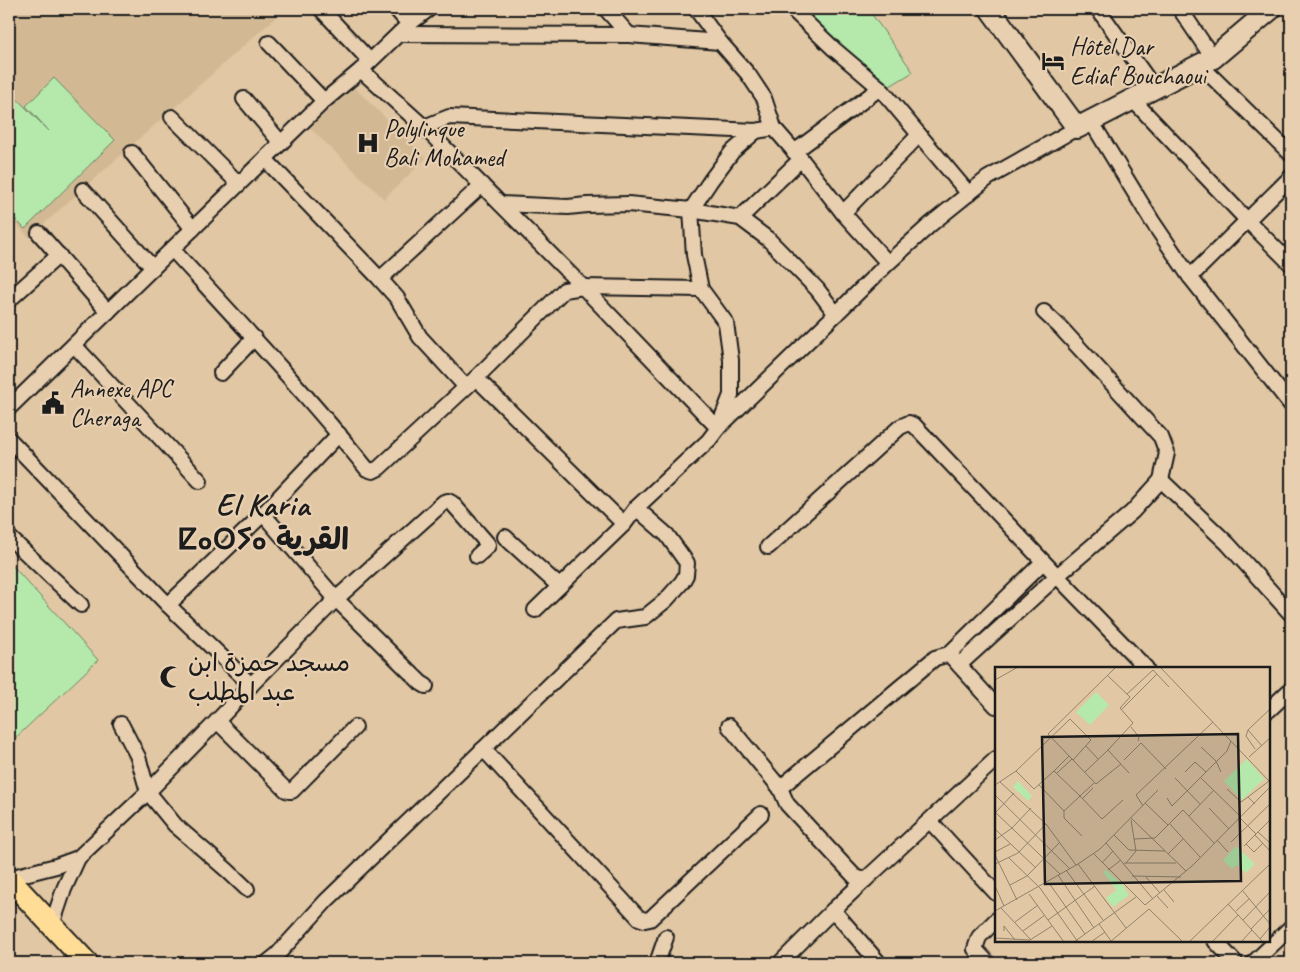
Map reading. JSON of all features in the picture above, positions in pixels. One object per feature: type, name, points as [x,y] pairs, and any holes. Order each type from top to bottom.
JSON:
[{"type":"main road","points":[[9,879],[87,963]]},
{"type":"main road","points":[[9,898],[69,963]]},
{"type":"street","points":[[321,9],[365,65],[583,287],[718,428]]},
{"type":"street","points":[[396,9],[404,29]]},
{"type":"street","points":[[9,408],[324,101],[429,9]]},
{"type":"street","points":[[606,9],[629,35]]},
{"type":"street","points":[[696,9],[720,42],[748,74],[764,98],[774,128],[798,155],[843,213],[888,262]]},
{"type":"street","points":[[792,9],[834,49],[880,88],[970,194]]},
{"type":"street","points":[[990,9],[1084,125],[1190,277],[1289,397]]},
{"type":"street","points":[[1098,9],[1154,88]]},
{"type":"street","points":[[1180,9],[1206,61],[1291,154]]},
{"type":"street","points":[[535,610],[624,524],[636,508],[709,440],[718,428],[888,262],[931,224],[988,178],[1132,99],[1206,61],[1270,9]]},
{"type":"street","points":[[404,29],[629,35],[720,42]]},
{"type":"street","points":[[270,43],[324,101]]},
{"type":"street","points":[[740,218],[798,155],[880,88]]},
{"type":"street","points":[[244,99],[280,143]]},
{"type":"street","points":[[1132,99],[1291,264]]},
{"type":"street","points":[[172,117],[238,184]]},
{"type":"street","points":[[424,127],[449,117],[756,131],[774,128]]},
{"type":"street","points":[[718,428],[731,395],[731,360],[726,323],[701,289],[694,255],[692,210],[732,152],[756,131]]},
{"type":"street","points":[[843,213],[919,135]]},
{"type":"street","points":[[132,153],[193,228]]},
{"type":"street","points":[[265,159],[397,298],[420,337],[624,524]]},
{"type":"street","points":[[1190,277],[1291,176]]},
{"type":"street","points":[[380,279],[482,186]]},
{"type":"street","points":[[83,190],[153,268]]},
{"type":"street","points":[[501,204],[568,207],[628,204],[692,210],[740,218],[768,239],[817,289],[836,314]]},
{"type":"street","points":[[39,233],[108,312]]},
{"type":"street","points":[[172,249],[254,338],[339,434],[367,469],[373,471],[379,468],[471,383],[564,290],[583,287],[701,289]]},
{"type":"street","points":[[9,300],[59,255]]},
{"type":"street","points":[[960,665],[1057,576],[1132,512],[1162,480],[1167,453],[1161,437],[1044,312]]},
{"type":"street","points":[[221,373],[254,338]]},
{"type":"street","points":[[74,345],[200,481]]},
{"type":"street","points":[[768,547],[900,426],[908,423],[915,426],[1145,667]]},
{"type":"street","points":[[168,605],[263,514],[339,434]]},
{"type":"street","points":[[9,439],[168,605],[251,684]]},
{"type":"street","points":[[1162,480],[1228,544],[1291,614]]},
{"type":"street","points":[[52,925],[64,889],[78,858],[148,792],[251,684],[336,599],[444,502],[452,503],[488,545],[477,556]]},
{"type":"street","points":[[267,963],[326,901],[616,620],[645,617],[666,600],[682,582],[686,575],[687,562],[667,535],[636,508]]},
{"type":"street","points":[[263,514],[336,599],[426,686]]},
{"type":"street","points":[[9,537],[81,605]]},
{"type":"street","points":[[505,537],[559,586]]},
{"type":"street","points":[[780,788],[935,658],[949,654],[1043,562]]},
{"type":"street","points":[[949,654],[995,705]]},
{"type":"street","points":[[1270,709],[1291,689]]},
{"type":"street","points":[[217,721],[289,791],[292,791],[356,727]]},
{"type":"street","points":[[121,724],[138,757],[148,792],[175,825],[247,889]]},
{"type":"street","points":[[729,726],[780,788],[787,804],[855,877],[865,880]]},
{"type":"street","points":[[482,750],[490,755],[639,918],[645,920],[650,919],[761,814]]},
{"type":"street","points":[[780,963],[833,910],[995,760]]},
{"type":"street","points":[[930,820],[995,892]]},
{"type":"street","points":[[9,879],[78,858]]},
{"type":"street","points":[[833,910],[879,963]]},
{"type":"street","points":[[988,963],[975,949],[979,937],[995,921]]},
{"type":"street","points":[[1254,963],[1291,927]]},
{"type":"street","points":[[656,963],[666,938]]},
{"type":"street","points":[[1216,942],[1236,963]]},
{"type":"shaded area","points":[[9,9],[285,9],[29,237],[9,217]]},
{"type":"shaded area","name":"Polylinque Bali Mohamed","points":[[353,86],[426,158],[384,199],[310,128]]},
{"type":"green space","points":[[800,9],[868,9],[913,72],[890,86],[832,40]]},
{"type":"green space","points":[[54,78],[115,140],[25,229],[9,213],[9,91],[49,131],[26,106]]},
{"type":"green space","points":[[9,562],[98,660],[9,744]]},
{"type":"place","name":"Hôtel Dar Ediaf Bouchaoui","points":[[1053,61]]},
{"type":"place","name":"Polylinque Bali Mohamed","points":[[368,143]]},
{"type":"place","name":"Annexe APC Cheraga","points":[[53,403]]},
{"type":"place","name":"مسجد حمزة ابن عبد المطلب","points":[[171,677]]},
{"type":"district","name":"El Karia ⵇⴰⵔⵢⴰ القرية","points":[[263,522]]}]
